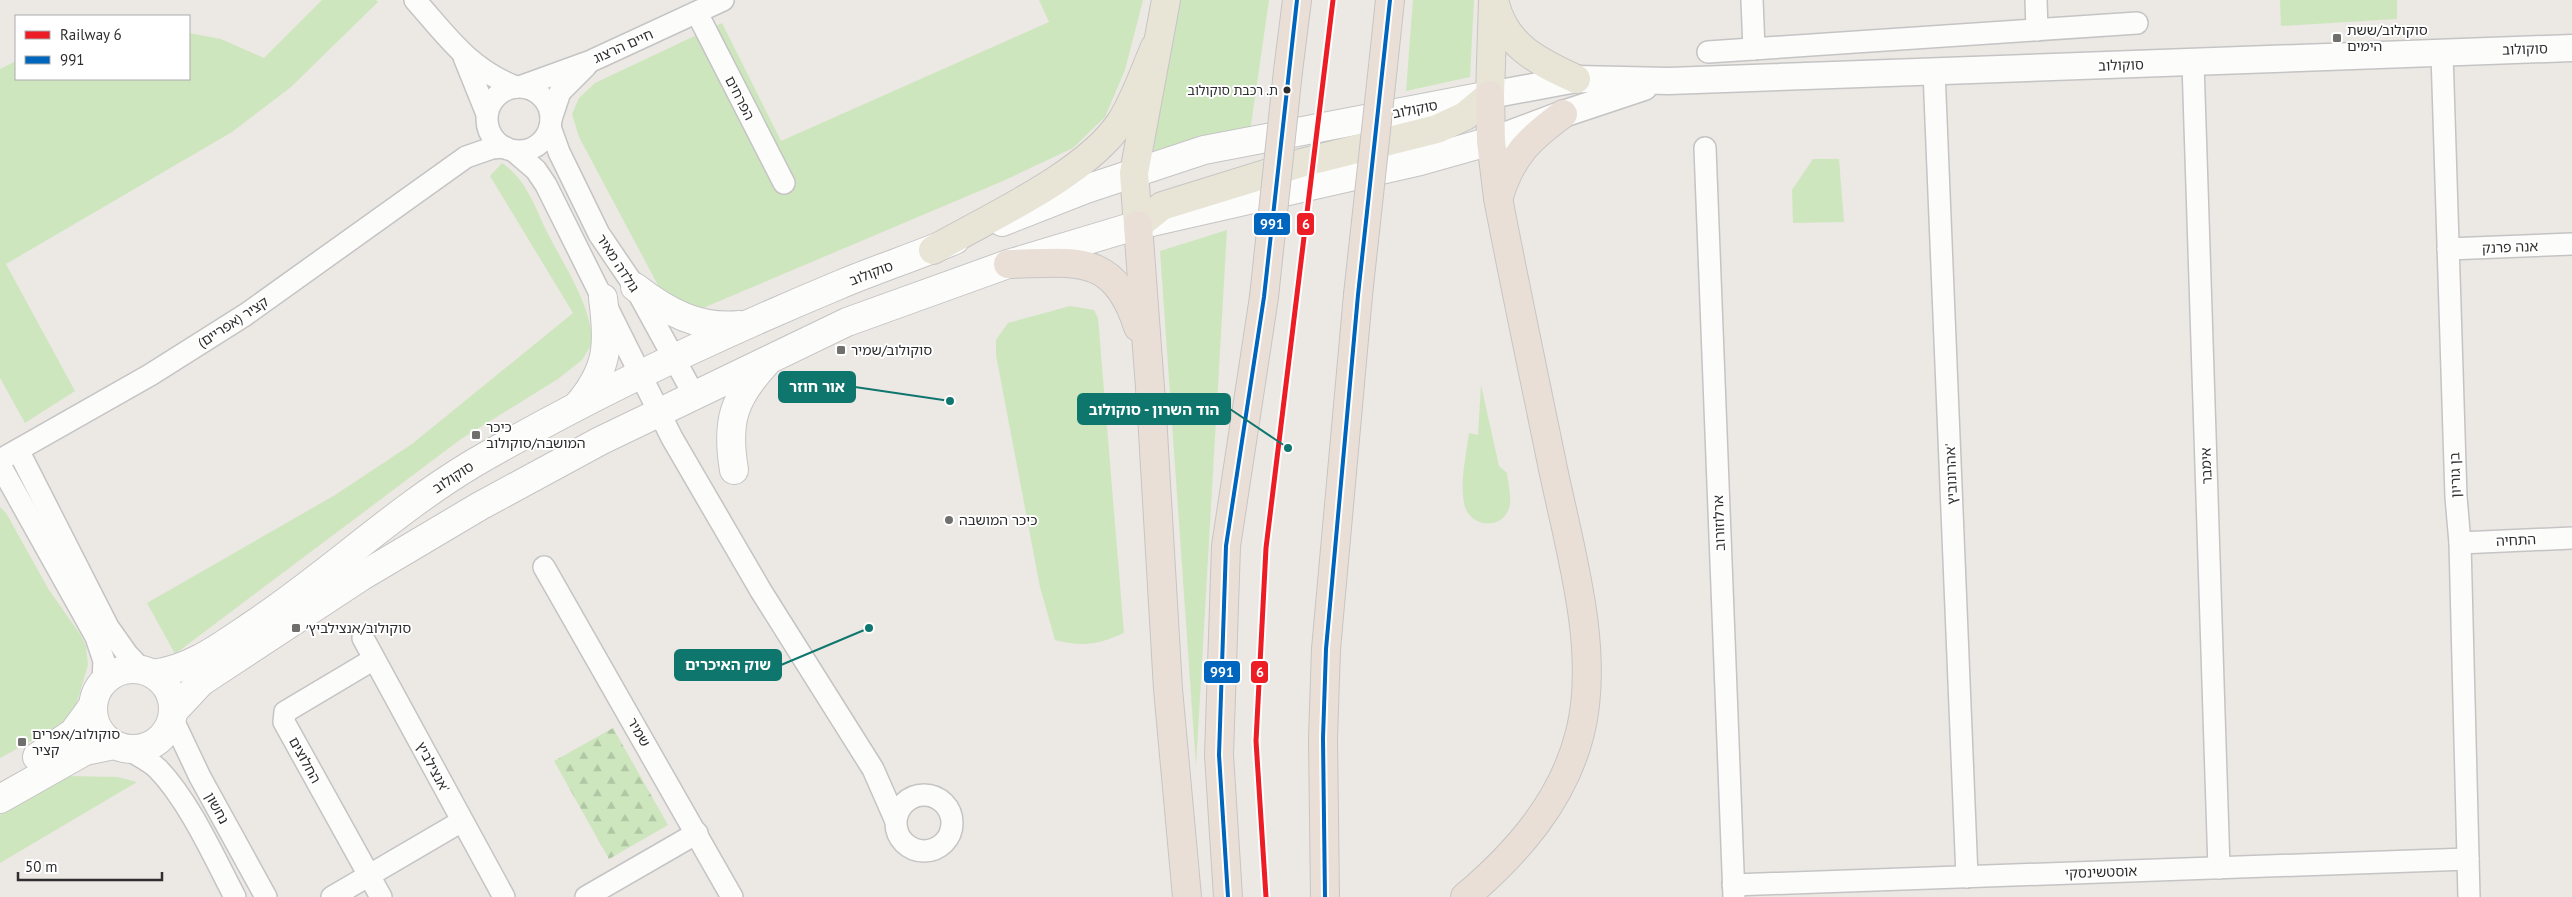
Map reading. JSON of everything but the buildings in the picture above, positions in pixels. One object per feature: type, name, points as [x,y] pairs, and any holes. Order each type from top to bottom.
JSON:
[{"type":"highway","points":[[1228,897],[1218,755],[1226,546],[1264,297],[1296,0]]},
{"type":"highway","points":[[1325,897],[1323,738],[1326,649],[1358,295],[1390,0]]},
{"type":"highway","points":[[1465,897],[1514,852],[1536,825],[1556,795],[1569,767],[1580,733],[1586,700],[1586,664],[1577,587],[1498,198],[1491,141],[1490,95]]},
{"type":"highway","points":[[1498,198],[1509,168],[1517,154],[1538,132],[1563,114]]},
{"type":"highway","points":[[1138,226],[1168,688],[1187,897]]},
{"type":"highway","points":[[1008,264],[1076,263],[1100,271],[1124,293],[1132,309],[1148,360]]},
{"type":"main road","points":[[1138,226],[1134,173],[1166,0]]},
{"type":"main road","points":[[1494,0],[1507,32],[1516,44],[1535,60],[1576,79]]},
{"type":"main road","points":[[1138,226],[1162,206],[1301,163],[1437,129],[1465,116],[1490,95],[1494,0]]},
{"type":"main road","points":[[932,250],[1053,181],[1101,145],[1120,122],[1129,106],[1156,47]]},
{"type":"main road","name":"סוקולוב","points":[[148,672],[174,671],[209,654],[305,589],[437,487],[473,464],[574,409],[675,358],[747,324],[840,284],[1134,173],[1204,150],[1490,95]]},
{"type":"main road","name":"סוקולוב","points":[[173,715],[201,682],[362,576],[480,506],[659,412],[847,322],[1008,264],[1138,226],[1420,161],[1491,141]]},
{"type":"main road","points":[[634,287],[673,314],[691,321],[709,325],[747,324]]},
{"type":"main road","points":[[574,409],[596,382],[604,364],[606,326],[603,298]]},
{"type":"main road","points":[[734,470],[730,446],[731,420],[739,397],[771,358]]},
{"type":"main road","points":[[0,778],[62,743],[82,723],[92,707],[95,695],[104,682],[120,671],[148,672],[163,683],[170,694],[173,715],[169,728],[154,744],[85,750],[0,799]]},
{"type":"main road","points":[[92,707],[93,719],[98,731],[121,748]]},
{"type":"street","points":[[415,0],[462,55],[482,70],[541,95],[546,102],[550,123]]},
{"type":"street","name":"חיים הרצוג","points":[[519,87],[591,61],[723,0]]},
{"type":"street","points":[[1752,0],[1754,49]]},
{"type":"street","points":[[2036,0],[2037,30]]},
{"type":"street","name":"הפרחים","points":[[697,13],[784,183]]},
{"type":"street","points":[[1708,52],[2137,23]]},
{"type":"street","name":"סוקולוב","points":[[1490,95],[1576,79],[1669,81],[2572,48]]},
{"type":"street","name":"בן גוריון","points":[[2442,53],[2456,497],[2460,543],[2469,897]]},
{"type":"street","points":[[462,55],[486,116],[492,138],[509,149],[528,150],[535,147],[547,135],[560,92],[591,61]]},
{"type":"street","name":"אימבר","points":[[2193,63],[2219,868]]},
{"type":"street","name":"אהרונוביץ'","points":[[1934,71],[1967,877]]},
{"type":"street","name":"סוקולוב","points":[[1491,141],[1629,91],[1669,81]]},
{"type":"street","points":[[486,116],[493,98],[501,91],[519,87]]},
{"type":"street","name":"קציר (אפריים)","points":[[454,166],[478,135],[486,116]]},
{"type":"street","name":"גולדה מאיר","points":[[550,123],[559,152],[599,234],[634,287],[694,395]]},
{"type":"street","name":"ארלוזורוב","points":[[1705,148],[1733,891]]},
{"type":"street","name":"קציר (אפריים)","points":[[9,455],[150,375],[245,315],[454,166],[478,152],[509,149]]},
{"type":"street","name":"גולדה מאיר","points":[[509,149],[536,170],[546,185],[659,412],[761,591],[873,769],[895,819]]},
{"type":"street","name":"אנה פרנק","points":[[2448,249],[2572,244]]},
{"type":"street","points":[[9,455],[108,627],[127,654],[148,672]]},
{"type":"street","points":[[0,465],[96,637],[104,661],[104,682]]},
{"type":"street","name":"התחיה","points":[[2460,543],[2572,538]]},
{"type":"street","name":"שמיר","points":[[544,568],[732,897]]},
{"type":"street","name":"אנצילביץ'","points":[[362,638],[504,897]]},
{"type":"street","name":"החלוצים","points":[[374,659],[285,712],[284,722],[381,897]]},
{"type":"street","name":"נחשון","points":[[173,715],[196,769],[266,897]]},
{"type":"street","name":"נחשון","points":[[121,748],[158,769],[169,783],[204,839],[235,897]]},
{"type":"street","points":[[332,897],[462,821]]},
{"type":"street","points":[[586,897],[697,833]]},
{"type":"street","name":"אוסטשינסקי","points":[[1733,891],[1967,877],[2468,859]]},
{"type":"green space","points":[[322,0],[376,0],[378,2],[291,87],[232,132],[6,264],[75,391],[25,423],[0,378],[0,69],[15,62],[15,80],[190,80],[190,33],[221,39],[264,58]]},
{"type":"green space","points":[[1039,0],[1143,0],[1125,70],[1105,117],[1073,148],[1003,181],[703,308],[682,311],[668,304],[579,137],[572,114],[579,98],[595,83],[722,23],[781,141],[1049,22]]},
{"type":"green space","points":[[1177,0],[1269,0],[1250,132],[1153,157],[1163,55]]},
{"type":"green space","points":[[1413,0],[1474,0],[1470,77],[1406,91]]},
{"type":"green space","points":[[2280,0],[2397,0],[2397,19],[2281,26]]},
{"type":"green space","points":[[1813,159],[1839,159],[1844,222],[1793,223],[1792,190]]},
{"type":"green space","points":[[502,163],[523,184],[581,298],[591,327],[593,342],[582,360],[558,379],[461,439],[175,654],[147,603],[335,495],[412,444],[573,313],[490,176]]},
{"type":"green space","points":[[1227,230],[1196,766],[1160,251]]},
{"type":"green space","points":[[1070,306],[1094,310],[1098,318],[1124,633],[1090,644],[1074,644],[1055,640],[1040,587],[996,355],[996,340],[1008,323]]},
{"type":"green space","points":[[1481,385],[1499,466],[1507,473],[1510,492],[1508,511],[1504,517],[1492,523],[1479,522],[1473,518],[1465,507],[1463,498],[1464,470],[1469,433],[1478,435]]},
{"type":"green space","points":[[0,507],[6,513],[49,590],[80,634],[86,646],[88,665],[76,705],[60,725],[0,758]]},
{"type":"green space","points":[[613,728],[668,825],[609,859],[554,761]]},
{"type":"green space","points":[[69,776],[118,777],[137,782],[0,863],[0,815]]},
{"type":"rail line","name":"6","points":[[1266,897],[1256,741],[1266,548],[1333,0]]},
{"type":"transit line","name":"991","points":[[1228,897],[1219,755],[1226,546],[1264,297],[1297,0]]},
{"type":"transit line","name":"991","points":[[1325,897],[1323,738],[1326,649],[1358,295],[1390,0]]},
{"type":"place","name":"סוקולוב/ששת הימים","points":[[2337,38]]},
{"type":"place","name":"ת. רכבת סוקולוב","points":[[1287,90]]},
{"type":"place","name":"סוקולוב/שמיר","points":[[841,350]]},
{"type":"place","name":"אור חוזר","points":[[950,401]]},
{"type":"place","name":"כיכר המושבה/סוקולוב","points":[[476,435]]},
{"type":"place","name":"הוד השרון - סוקולוב","points":[[1288,448]]},
{"type":"place","name":"כיכר המושבה","points":[[949,520]]},
{"type":"place","name":"סוקולוב/אנצילביץ׳","points":[[296,628]]},
{"type":"place","name":"שוק האיכרים","points":[[869,628]]},
{"type":"place","name":"סוקולוב/אפרים קציר","points":[[22,742]]}]
